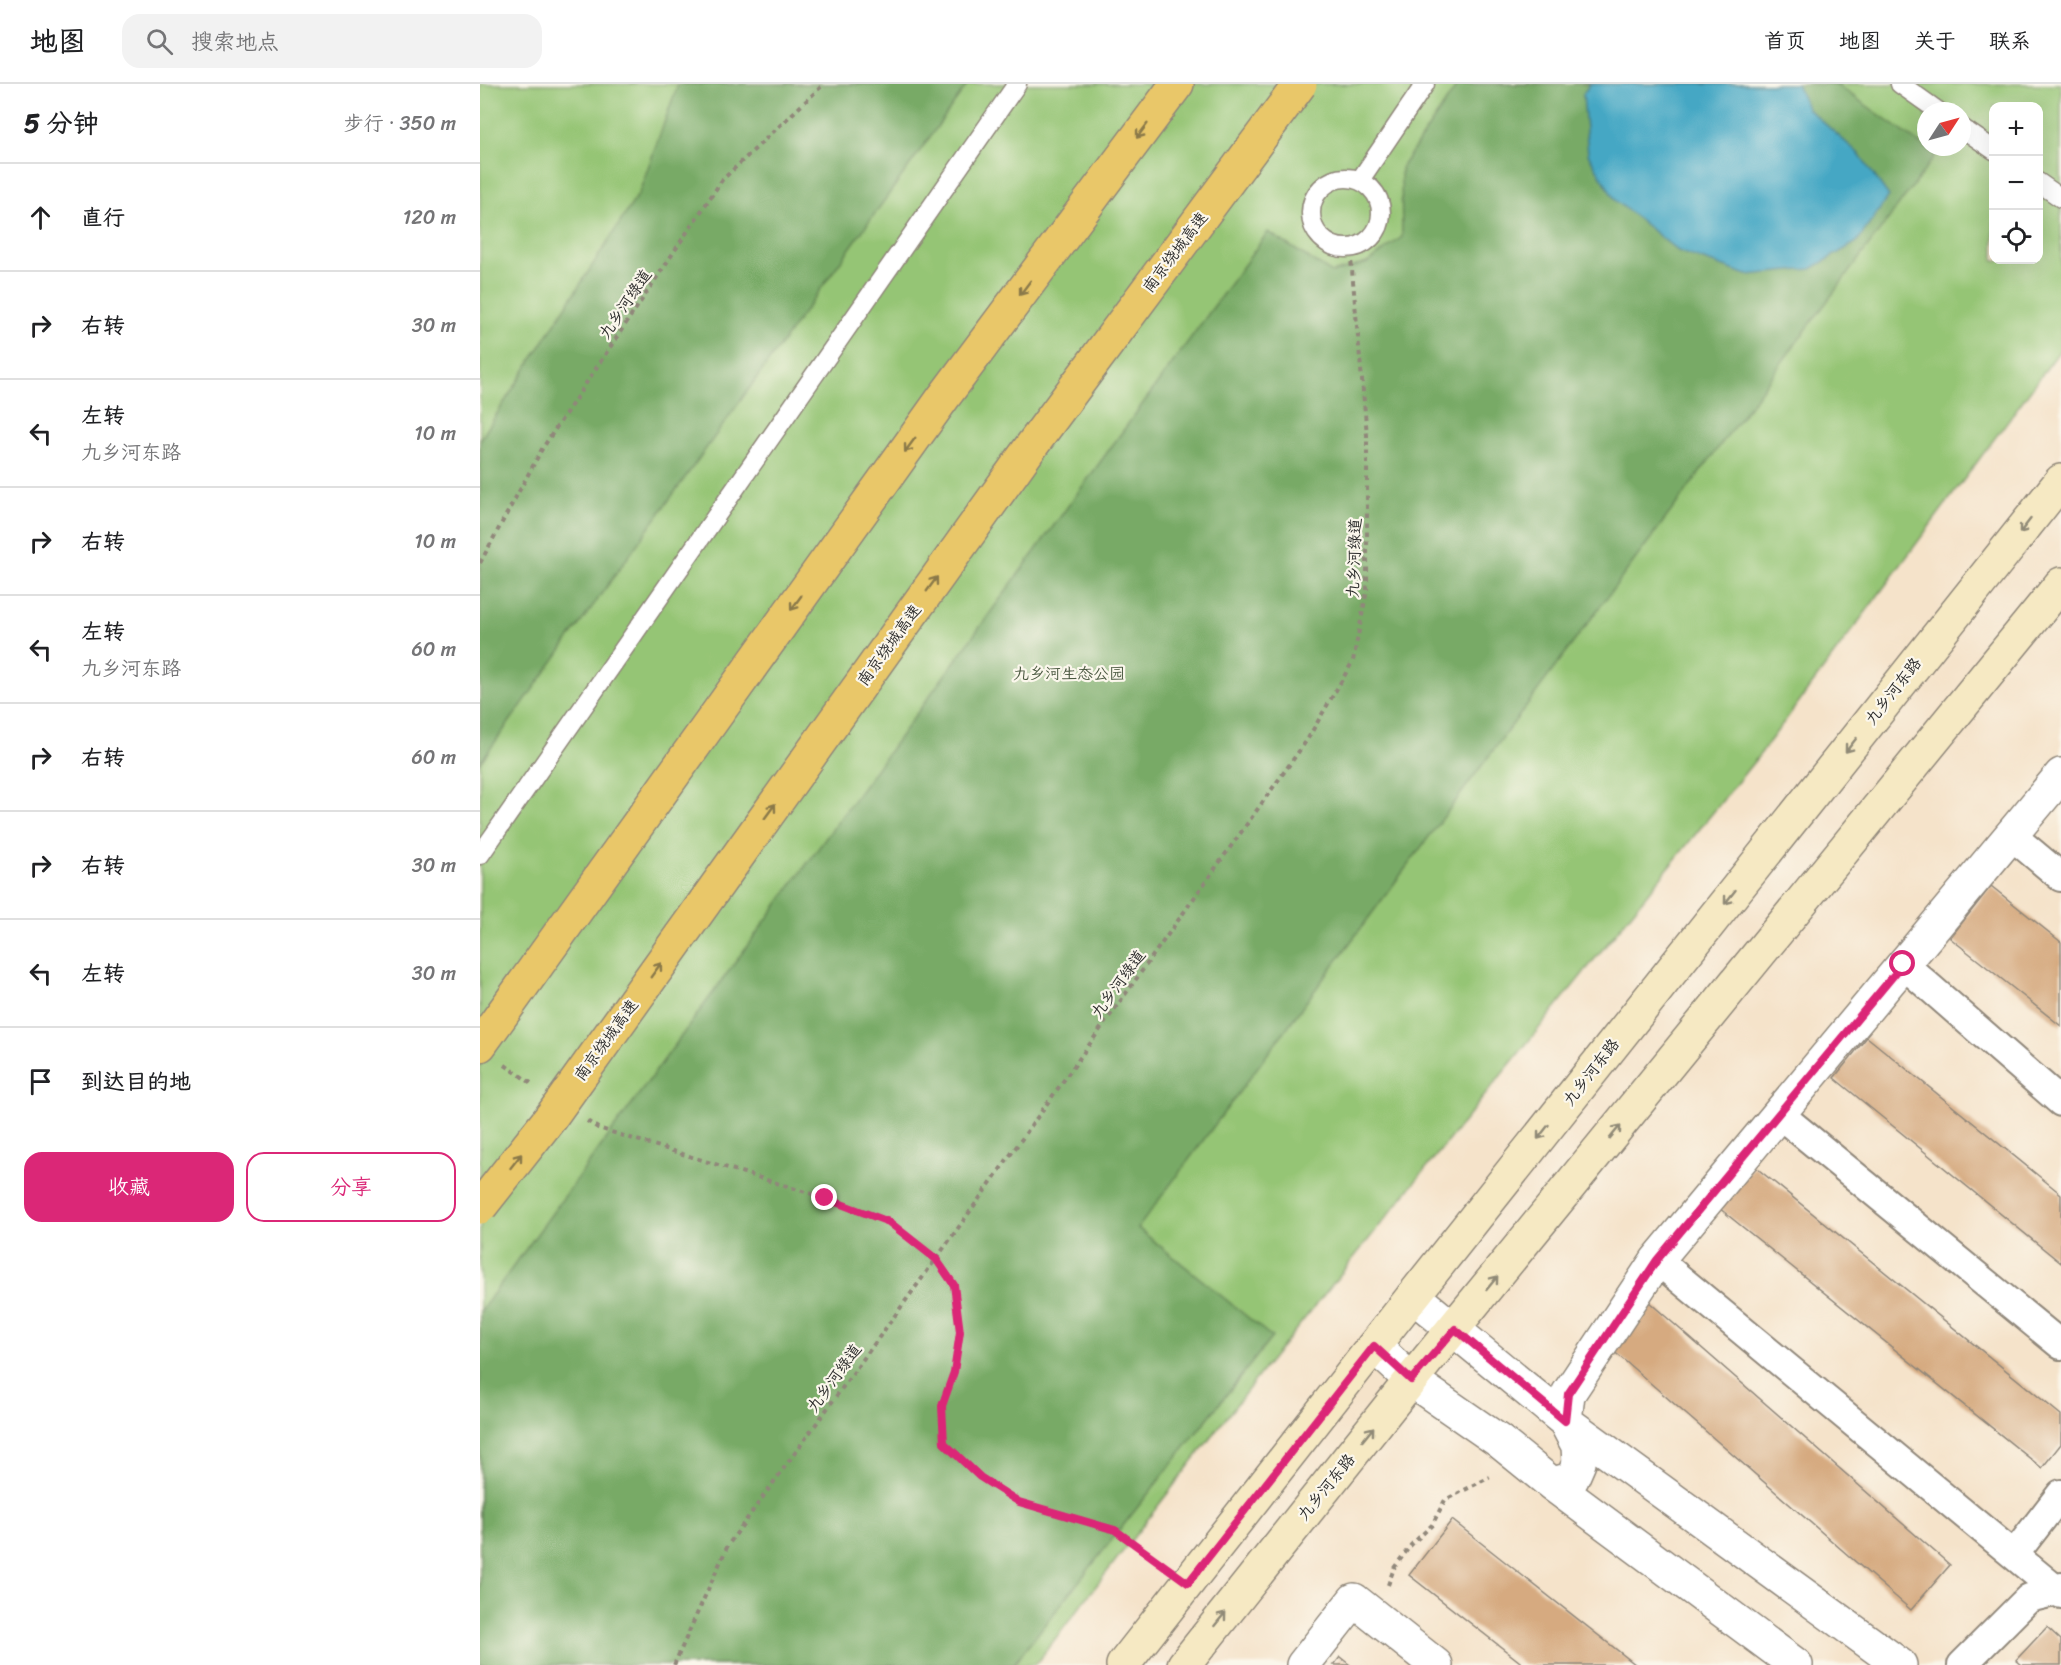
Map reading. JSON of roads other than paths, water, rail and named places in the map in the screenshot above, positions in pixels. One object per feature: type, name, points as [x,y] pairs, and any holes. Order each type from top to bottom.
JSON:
[{"type":"highway","points":[[490,1053],[944,398],[1177,84]]},
{"type":"highway","name":"南京绕城高速","points":[[480,1207],[551,1117],[1030,448],[1300,84]]},
{"type":"main road","name":"九乡河东路","points":[[1123,1665],[1413,1296],[2061,481]]},
{"type":"main road","name":"九乡河东路","points":[[1184,1665],[1411,1380],[1455,1329],[2061,584]]},
{"type":"street","points":[[1552,1484],[1572,1479],[1579,1463],[1578,1446],[1565,1421],[1568,1394],[1657,1260],[2061,775]]},
{"type":"street","points":[[2011,835],[2061,877]]},
{"type":"street","points":[[1903,964],[2061,1102]]},
{"type":"street","points":[[1779,1114],[2061,1345]]},
{"type":"street","points":[[1657,1260],[2014,1555],[2060,1590]]},
{"type":"street","points":[[1413,1296],[1565,1421],[1900,1665]]},
{"type":"street","points":[[1374,1346],[1411,1380],[1499,1441],[1552,1484],[1796,1665]]},
{"type":"street","points":[[2014,1555],[2061,1494]]},
{"type":"street","points":[[1962,1665],[2030,1598],[2060,1590]]},
{"type":"street","points":[[1303,1665],[1354,1600],[1436,1665]]},
{"type":"lane","points":[[480,855],[1017,84]]},
{"type":"lane","points":[[1360,180],[1425,84]]},
{"type":"lane","points":[[1900,84],[1925,102]]},
{"type":"lane","points":[[1971,134],[1989,147]]},
{"type":"lane","points":[[1337,179],[1360,180],[1377,196],[1381,207],[1381,218],[1370,238],[1350,248],[1338,248],[1318,235],[1310,214],[1312,202],[1326,183],[1337,179]]},
{"type":"lane","points":[[2043,185],[2061,198]]},
{"type":"water","points":[[1590,84],[1797,84],[1807,108],[1858,153],[1889,196],[1857,242],[1811,269],[1747,275],[1678,251],[1615,200],[1588,154],[1583,94]]},
{"type":"park label","name":"九乡河生态公园","points":[[1069,673]]}]
